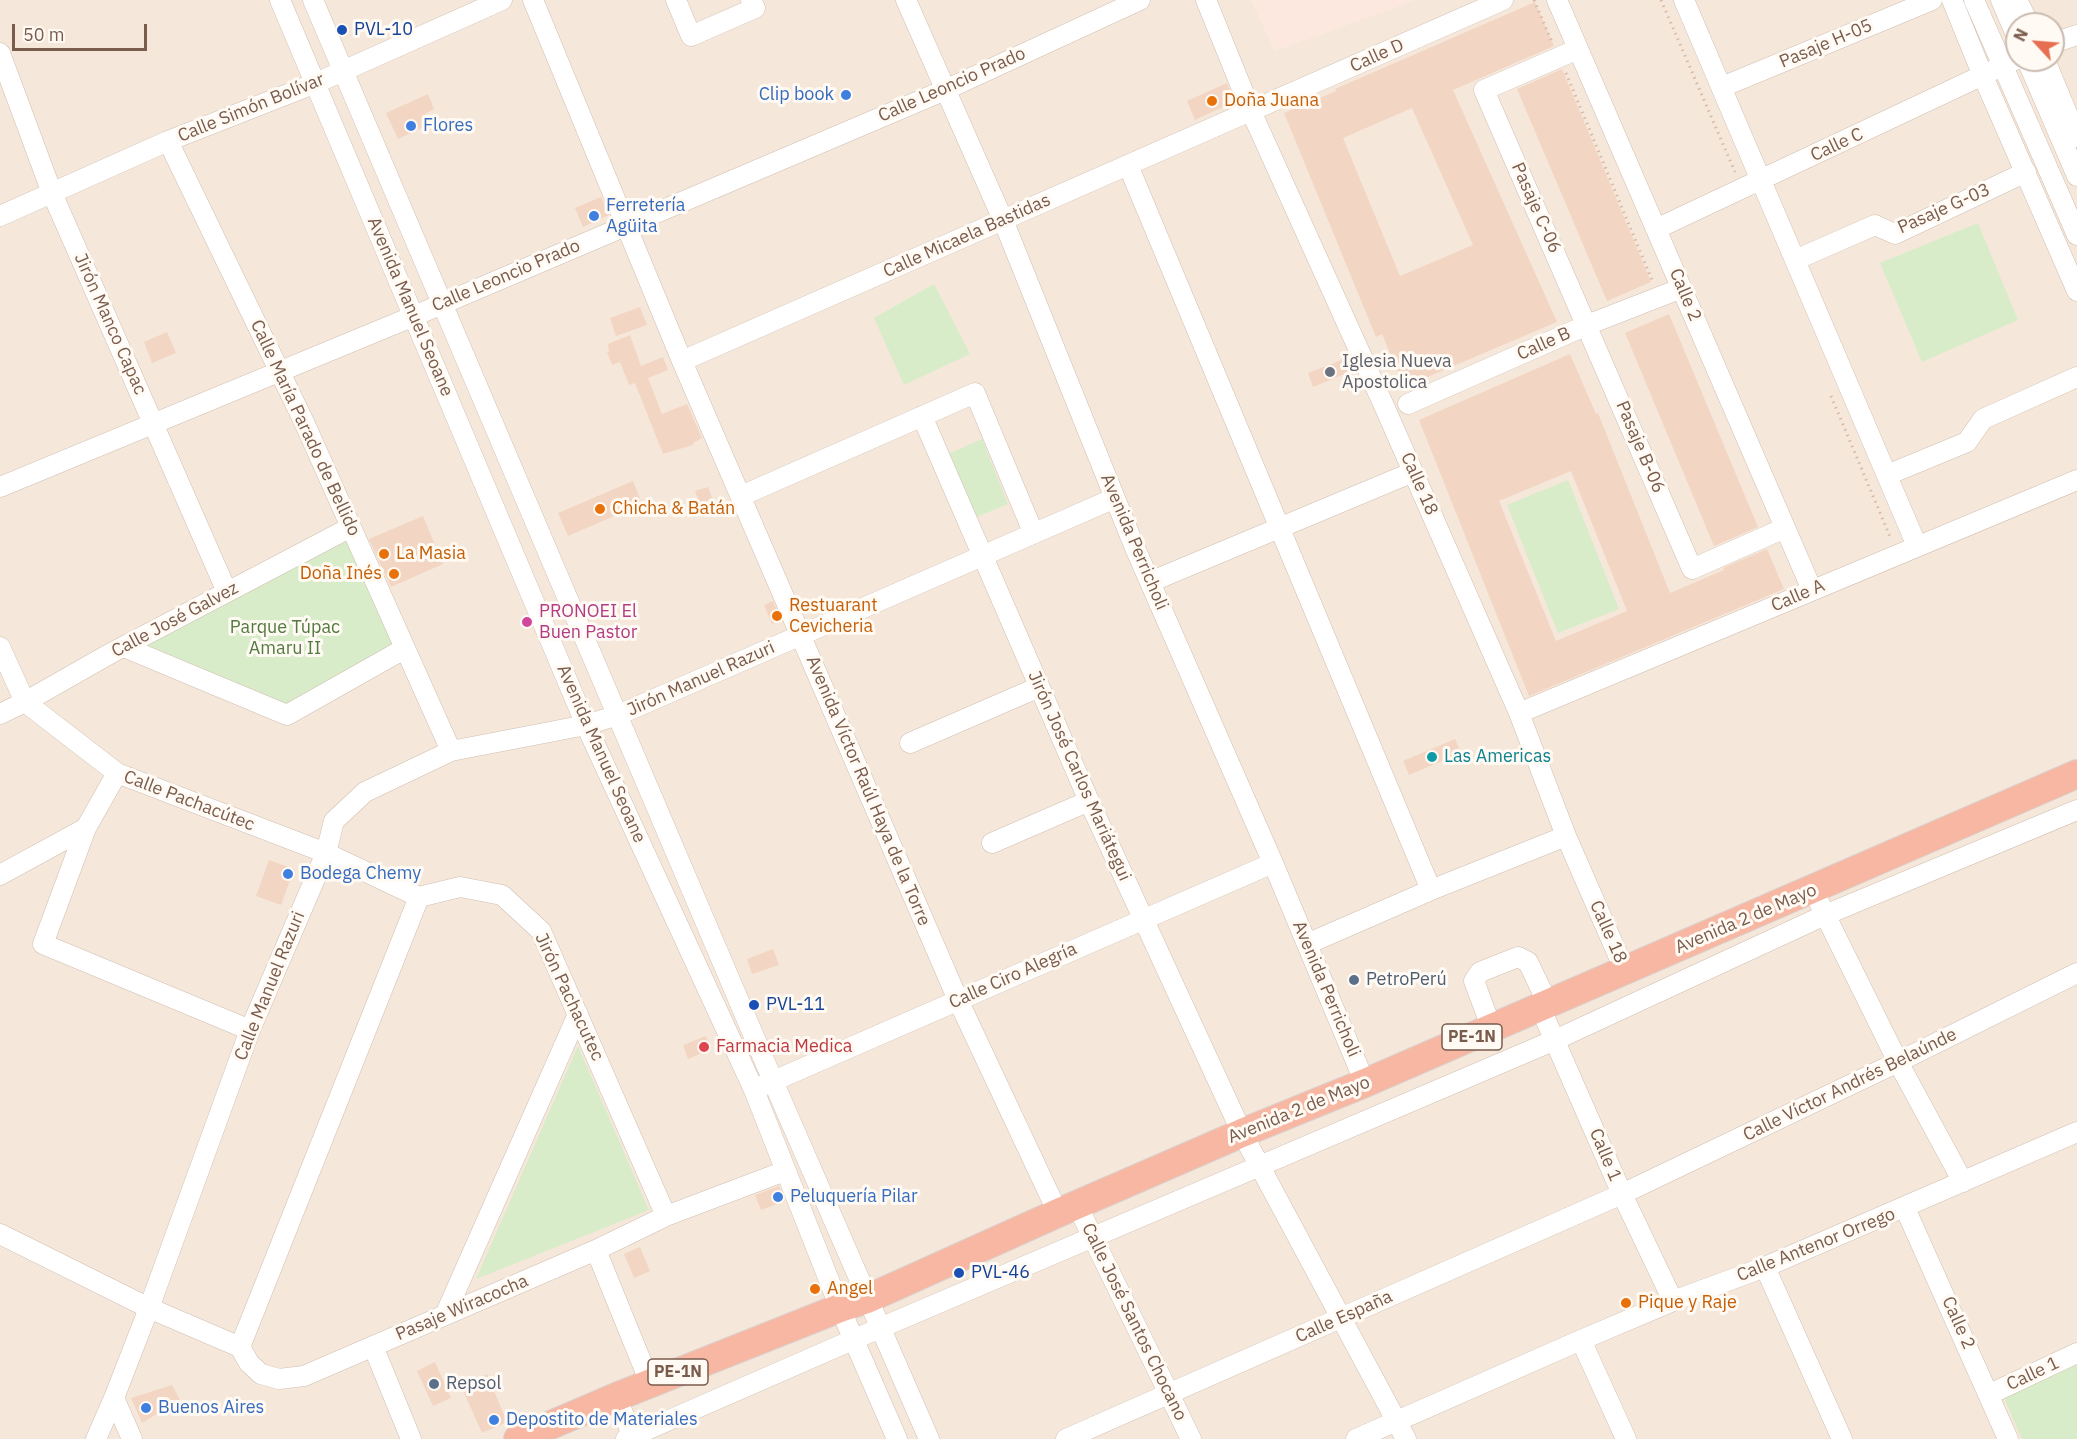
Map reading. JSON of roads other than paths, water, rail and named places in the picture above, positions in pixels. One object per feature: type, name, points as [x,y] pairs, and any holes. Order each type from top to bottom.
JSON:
[{"type":"highway","name":"Avenida 2 de Mayo","points":[[518,1439],[650,1383],[867,1299],[1242,1133],[1492,1029],[2077,774]]},
{"type":"street","name":"Avenida Manuel Seoane","points":[[280,0],[586,725],[754,1090],[840,1308],[897,1439]]},
{"type":"street","name":"Avenida Manuel Seoane","points":[[313,0],[773,1081],[929,1439]]},
{"type":"street","name":"Calle Simón Bolívar","points":[[0,216],[168,141],[316,83],[502,0]]},
{"type":"street","name":"Avenida Víctor Raúl Haya de la Torre","points":[[533,0],[682,361],[958,1000],[1067,1209]]},
{"type":"street","points":[[676,0],[692,36],[754,8],[752,0]]},
{"type":"street","name":"Avenida Perricholi","points":[[906,0],[1003,220],[1150,582],[1273,863],[1365,1083]]},
{"type":"street","name":"Calle Leoncio Prado","points":[[0,487],[414,316],[945,90],[1140,0]]},
{"type":"street","name":"Calle 18","points":[[1206,0],[1251,111],[1519,713],[1566,836],[1625,971]]},
{"type":"street","name":"Calle D","points":[[1251,111],[1503,0]]},
{"type":"street","name":"Calle 2","points":[[1557,0],[1812,590]]},
{"type":"street","points":[[1684,0],[1917,546]]},
{"type":"street","name":"Pasaje H-05","points":[[1722,87],[1932,0]]},
{"type":"street","points":[[1952,0],[2077,291]]},
{"type":"street","points":[[1974,0],[2005,54]]},
{"type":"street","name":"Pasaje C-06","points":[[1578,49],[1484,90],[1587,325]]},
{"type":"street","name":"Jirón Manco Capac","points":[[0,53],[52,194],[227,592]]},
{"type":"street","name":"Calle C","points":[[1656,229],[2005,65]]},
{"type":"street","points":[[2014,72],[2077,235]]},
{"type":"street","points":[[2032,72],[2077,176]]},
{"type":"street","points":[[2050,72],[2077,137]]},
{"type":"street","name":"Calle Micaela Bastidas","points":[[682,361],[1251,111]]},
{"type":"street","name":"Calle María Parado de Bellido","points":[[168,141],[280,371],[451,751]]},
{"type":"street","points":[[1128,165],[1278,529],[1431,890]]},
{"type":"street","name":"Pasaje G-03","points":[[1795,260],[1875,225],[1895,234],[2026,172]]},
{"type":"street","name":"Calle B","points":[[1408,404],[1587,325],[1682,288]]},
{"type":"street","name":"Pasaje B-06","points":[[1587,325],[1692,569],[1785,528]]},
{"type":"street","points":[[1887,475],[1967,441],[1983,419],[2077,377]]},
{"type":"street","points":[[741,496],[975,393],[1034,532]]},
{"type":"street","name":"Jirón José Carlos Mariátegui","points":[[922,416],[1089,801],[1242,1133],[1402,1430]]},
{"type":"street","points":[[1150,582],[1413,472]]},
{"type":"street","name":"Calle A","points":[[1519,713],[2077,480]]},
{"type":"street","name":"Jirón Manuel Razuri","points":[[618,715],[1115,498]]},
{"type":"street","name":"Calle José Galvez","points":[[0,714],[351,527]]},
{"type":"street","name":"Calle Pachacútec","points":[[0,647],[26,702],[117,773],[326,853]]},
{"type":"street","points":[[124,647],[287,715],[404,649]]},
{"type":"street","points":[[910,743],[1039,687]]},
{"type":"street","name":"Calle Manuel Razuri","points":[[96,1439],[149,1308],[250,1030],[326,853],[334,821],[365,792],[451,751],[586,725],[618,715]]},
{"type":"street","points":[[117,773],[86,828],[43,944],[250,1030]]},
{"type":"street","points":[[992,843],[1089,801]]},
{"type":"street","points":[[616,1397],[631,1438],[880,1328],[1555,1040],[1825,915],[2077,810]]},
{"type":"street","points":[[0,875],[86,828]]},
{"type":"street","points":[[1307,944],[1431,890],[1566,836]]},
{"type":"street","points":[[0,1234],[149,1308],[240,1347],[419,897],[326,853]]},
{"type":"street","name":"Calle Ciro Alegría","points":[[754,1090],[1273,863]]},
{"type":"street","name":"Jirón Pachacutec","points":[[419,897],[460,887],[501,895],[541,932],[666,1216]]},
{"type":"street","points":[[1813,890],[1898,1062],[1963,1182]]},
{"type":"street","name":"Calle 1","points":[[1492,1029],[1474,981],[1480,972],[1518,957],[1528,962],[1555,1040],[1622,1194],[1672,1301]]},
{"type":"street","name":"Calle Víctor Andrés Belaúnde","points":[[1622,1194],[1898,1062],[2077,973]]},
{"type":"street","points":[[446,1315],[578,1014]]},
{"type":"street","name":"Calle Antenor Orrego","points":[[1356,1439],[1402,1430],[1581,1340],[1672,1301],[1765,1267],[2077,1132]]},
{"type":"street","name":"Pasaje Wiracocha","points":[[240,1347],[249,1363],[261,1374],[279,1379],[304,1376],[596,1250],[666,1216],[785,1171]]},
{"type":"street","name":"Calle España","points":[[1066,1439],[1622,1194]]},
{"type":"street","name":"Calle 2","points":[[1905,1208],[1990,1394],[2008,1439]]},
{"type":"street","name":"Calle José Santos Chocano","points":[[1067,1209],[1093,1238],[1191,1439]]},
{"type":"street","points":[[596,1250],[650,1383]]},
{"type":"street","points":[[1765,1267],[1842,1439]]},
{"type":"street","points":[[1581,1340],[1626,1439]]},
{"type":"street","points":[[373,1346],[411,1439]]},
{"type":"street","name":"Calle 1","points":[[1990,1394],[2077,1353]]},
{"type":"street","points":[[114,1398],[132,1439]]},
{"type":"place","name":"PVL-10","points":[[342,30]]},
{"type":"place","name":"Clip book","points":[[846,95]]},
{"type":"place","name":"Doña Juana","points":[[1212,101]]},
{"type":"place","name":"Flores","points":[[411,126]]},
{"type":"place","name":"Ferretería Agüita","points":[[594,216]]},
{"type":"place","name":"Iglesia Nueva Apostolica","points":[[1330,372]]},
{"type":"place","name":"Chicha & Batán","points":[[600,509]]},
{"type":"place","name":"La Masia","points":[[384,554]]},
{"type":"place","name":"Doña Inés","points":[[394,574]]},
{"type":"place","name":"Restuarant Cevicheria","points":[[777,616]]},
{"type":"place","name":"PRONOEI El Buen Pastor","points":[[527,622]]},
{"type":"place","name":"Las Americas","points":[[1432,757]]},
{"type":"place","name":"Bodega Chemy","points":[[288,874]]},
{"type":"place","name":"PetroPerú","points":[[1354,980]]},
{"type":"place","name":"PVL-11","points":[[754,1005]]},
{"type":"place","name":"Farmacia Medica","points":[[704,1047]]},
{"type":"place","name":"Peluquería Pilar","points":[[778,1197]]},
{"type":"place","name":"PVL-46","points":[[959,1273]]},
{"type":"place","name":"Angel","points":[[815,1289]]},
{"type":"place","name":"Pique y Raje","points":[[1626,1303]]},
{"type":"place","name":"Repsol","points":[[434,1384]]},
{"type":"place","name":"Buenos Aires","points":[[146,1408]]},
{"type":"place","name":"Depostito de Materiales","points":[[494,1420]]},
{"type":"park label","name":"Parque Túpac Amaru II","points":[[285,638]]}]
